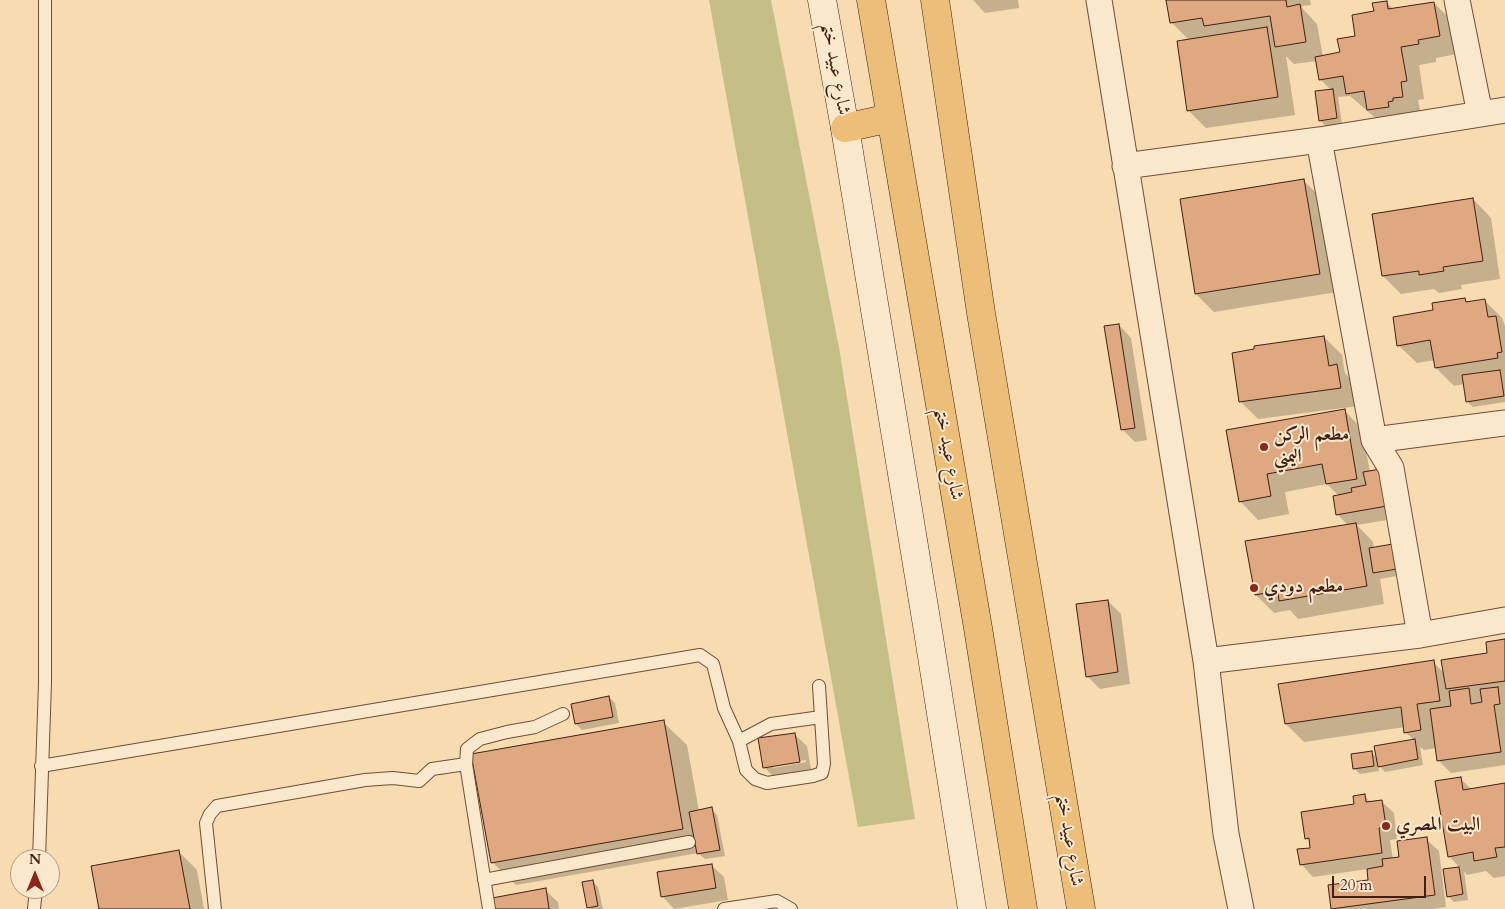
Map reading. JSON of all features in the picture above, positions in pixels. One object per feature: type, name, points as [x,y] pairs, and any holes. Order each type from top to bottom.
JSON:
[{"type":"main road","name":"شارع عبيد ختم","points":[[871,0],[980,638],[1023,909]]},
{"type":"main road","name":"شارع عبيد ختم","points":[[935,0],[981,313],[1081,909]]},
{"type":"main road","points":[[845,128],[890,118]]},
{"type":"street","name":"شارع عبيد ختم","points":[[822,0],[845,128],[972,909]]},
{"type":"street","points":[[1099,0],[1206,661],[1226,834],[1241,909]]},
{"type":"street","points":[[1457,0],[1480,114]]},
{"type":"street","points":[[1126,166],[1318,140],[1505,110]]},
{"type":"street","points":[[1318,140],[1374,440],[1391,468],[1420,634]]},
{"type":"street","points":[[1374,440],[1505,423]]},
{"type":"street","points":[[1206,661],[1420,634],[1505,620]]},
{"type":"lane","points":[[39,849],[45,683],[45,0]]},
{"type":"lane","points":[[41,766],[700,655],[713,664],[724,708],[739,741],[746,770],[761,782],[767,783],[822,773],[824,764],[819,686]]},
{"type":"lane","points":[[489,909],[465,756],[472,743],[507,732],[535,727],[563,714]]},
{"type":"lane","points":[[739,741],[771,724],[821,717]]},
{"type":"lane","points":[[216,909],[206,823],[210,814],[217,806],[365,780],[393,778],[419,780],[432,769],[466,764]]},
{"type":"lane","points":[[484,880],[689,842]]},
{"type":"lane","points":[[724,909],[777,901],[791,909]]},
{"type":"shaded area","points":[[709,0],[771,0],[839,348],[915,819],[858,827]]},
{"type":"building","points":[[1166,0],[1286,0],[1287,7],[1300,4],[1306,42],[1275,47],[1270,16],[1204,26],[1202,18],[1170,23]]},
{"type":"building","points":[[1387,1],[1388,9],[1434,2],[1440,36],[1418,40],[1419,44],[1401,47],[1407,81],[1401,82],[1403,97],[1393,98],[1393,101],[1388,102],[1389,107],[1367,110],[1364,91],[1346,94],[1343,76],[1319,80],[1315,57],[1340,52],[1337,39],[1355,36],[1352,15],[1374,11],[1372,3]]},
{"type":"building","points":[[1267,27],[1278,97],[1187,111],[1177,41]]},
{"type":"building","points":[[1333,89],[1337,118],[1319,121],[1315,91]]},
{"type":"building","points":[[1304,179],[1320,274],[1195,294],[1180,199]]},
{"type":"building","points":[[1473,198],[1483,261],[1443,267],[1444,271],[1419,275],[1419,271],[1382,276],[1372,214]]},
{"type":"building","points":[[1465,298],[1466,302],[1485,299],[1488,317],[1496,316],[1502,352],[1497,353],[1498,358],[1435,368],[1430,340],[1397,346],[1393,317],[1433,310],[1432,303]]},
{"type":"building","points":[[1119,324],[1135,428],[1121,430],[1104,326]]},
{"type":"building","points":[[1324,336],[1329,366],[1337,364],[1341,388],[1239,402],[1232,353],[1254,349],[1254,346]]},
{"type":"building","points":[[1500,370],[1504,396],[1466,402],[1462,375]]},
{"type":"building","points":[[1345,409],[1357,479],[1326,484],[1322,464],[1267,474],[1271,496],[1239,502],[1226,430]]},
{"type":"building","points":[[1381,469],[1387,506],[1336,515],[1333,496],[1352,492],[1351,488],[1366,485],[1363,472]]},
{"type":"building","points":[[1356,523],[1367,586],[1279,601],[1278,591],[1255,595],[1245,541]]},
{"type":"building","points":[[1393,544],[1397,569],[1373,573],[1369,548]]},
{"type":"building","points":[[1108,600],[1118,672],[1086,677],[1076,604]]},
{"type":"building","points":[[1505,639],[1505,681],[1446,689],[1441,660],[1487,653],[1486,642]]},
{"type":"building","points":[[1434,660],[1440,701],[1417,704],[1421,730],[1404,733],[1401,707],[1285,724],[1278,684]]},
{"type":"building","points":[[1498,687],[1500,704],[1494,705],[1501,752],[1437,761],[1430,709],[1451,706],[1449,691],[1469,688],[1471,704],[1482,702],[1480,689]]},
{"type":"building","points":[[609,696],[613,717],[575,724],[571,704]]},
{"type":"building","points":[[664,720],[683,829],[491,863],[471,754]]},
{"type":"building","points":[[795,733],[800,762],[763,768],[758,738]]},
{"type":"building","points":[[1415,739],[1418,759],[1378,767],[1374,746]]},
{"type":"building","points":[[1372,751],[1374,766],[1353,769],[1351,754]]},
{"type":"building","points":[[1461,777],[1463,790],[1505,783],[1505,847],[1495,848],[1497,857],[1474,861],[1473,852],[1448,857],[1435,781]]},
{"type":"building","points":[[1365,794],[1366,802],[1382,800],[1386,826],[1379,828],[1382,853],[1300,865],[1297,849],[1310,848],[1309,838],[1305,839],[1301,812],[1354,804],[1353,796]]},
{"type":"building","points":[[712,807],[720,850],[697,854],[689,812]]},
{"type":"building","points":[[1427,837],[1435,895],[1331,909],[1328,885],[1368,880],[1367,869],[1383,866],[1382,859],[1399,857],[1397,841]]},
{"type":"building","points":[[179,850],[190,909],[99,909],[91,866]]},
{"type":"building","points":[[712,864],[716,888],[661,897],[657,872]]},
{"type":"building","points":[[1459,867],[1463,894],[1447,897],[1443,869]]},
{"type":"building","points":[[593,880],[598,906],[587,908],[582,882]]},
{"type":"building","points":[[546,888],[549,909],[494,909],[492,898]]},
{"type":"place","name":"مطعم الركن اليمني","points":[[1264,447]]},
{"type":"place","name":"مطعم دودي","points":[[1254,588]]},
{"type":"place","name":"البيت المصري","points":[[1386,826]]}]
